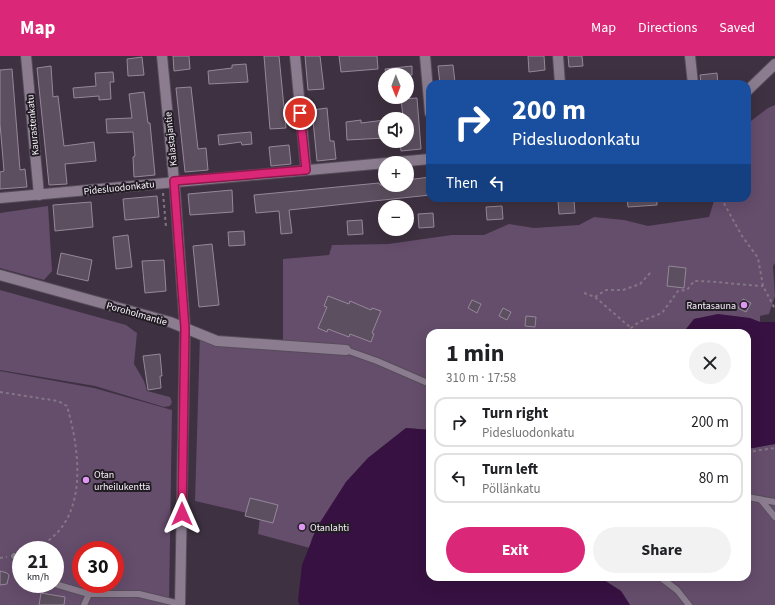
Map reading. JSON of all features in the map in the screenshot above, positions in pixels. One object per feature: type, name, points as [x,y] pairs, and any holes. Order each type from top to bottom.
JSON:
[{"type":"street","name":"Kaurastenkatu","points":[[26,56],[39,195]]},
{"type":"street","name":"Kalastajantie","points":[[162,56],[174,181],[185,328],[180,604]]},
{"type":"street","points":[[295,56],[306,170]]},
{"type":"street","points":[[425,56],[427,80]]},
{"type":"street","points":[[558,56],[560,80]]},
{"type":"street","points":[[690,56],[693,80]]},
{"type":"street","points":[[751,87],[775,64]]},
{"type":"street","name":"Pidesluodonkatu","points":[[0,198],[174,181],[426,159]]},
{"type":"street","name":"Poroholmantie","points":[[0,275],[170,322],[217,340],[346,350]]},
{"type":"lane","points":[[346,350],[377,361],[426,382]]},
{"type":"lane","points":[[751,498],[775,502]]},
{"type":"lane","points":[[761,500],[775,517]]},
{"type":"lane","points":[[665,581],[677,590],[689,605]]},
{"type":"lane","points":[[64,587],[89,594],[139,594],[180,604]]},
{"type":"lane","points":[[84,605],[89,594]]},
{"type":"path","points":[[723,202],[742,236],[758,258],[763,286],[775,309]]},
{"type":"path","points":[[595,297],[606,290],[622,290],[640,284],[651,272]]},
{"type":"path","points":[[584,293],[595,297],[631,328],[638,322],[662,313],[678,291],[687,290],[694,281],[718,281],[739,285],[763,286]]},
{"type":"path","points":[[0,392],[58,401],[67,406],[71,418],[78,477],[74,502],[70,513],[56,533],[47,541]]},
{"type":"path","points":[[751,451],[775,448]]},
{"type":"shaded area","points":[[775,105],[775,263],[773,266],[775,296],[769,314],[760,316],[760,322],[735,316],[719,316],[694,319],[686,329],[426,329],[426,430],[406,428],[368,458],[346,482],[312,538],[310,548],[258,534],[260,516],[195,501],[200,334],[283,345],[283,259],[329,255],[332,245],[388,244],[452,235],[484,235],[509,224],[534,228],[579,225],[594,217],[624,220],[648,226],[709,217],[714,202],[751,202],[751,121],[768,108]]},
{"type":"shaded area","points":[[48,206],[52,271],[44,280],[0,268],[0,213]]},
{"type":"shaded area","points":[[0,290],[126,325],[137,333],[134,364],[144,381],[147,391],[170,397],[172,402],[170,406],[164,407],[95,386],[0,370]]},
{"type":"shaded area","points":[[718,314],[750,318],[760,322],[775,322],[775,444],[751,448],[751,329],[686,329],[694,319]]},
{"type":"shaded area","name":"Otan urheilukenttä","points":[[0,371],[94,388],[172,410],[169,605],[0,605]]},
{"type":"shaded area","points":[[406,428],[426,430],[426,581],[605,581],[621,591],[630,605],[300,605],[298,601],[302,565],[317,527],[346,482],[368,458]]},
{"type":"shaded area","points":[[775,444],[775,605],[630,605],[621,591],[605,581],[751,581],[751,448]]},
{"type":"building","points":[[173,56],[189,56],[190,69],[174,71]]},
{"type":"building","points":[[264,56],[279,56],[286,128],[270,129]]},
{"type":"building","points":[[305,56],[320,56],[324,89],[308,90]]},
{"type":"building","points":[[339,56],[377,56],[378,69],[341,72]]},
{"type":"building","points":[[528,56],[544,56],[545,70],[529,72]]},
{"type":"building","points":[[568,56],[582,56],[583,66],[569,67]]},
{"type":"building","points":[[142,57],[144,75],[128,76],[127,59]]},
{"type":"building","points":[[246,64],[248,82],[209,84],[208,71],[232,68],[232,65]]},
{"type":"building","points":[[453,65],[455,80],[440,80],[438,66]]},
{"type":"building","points":[[51,66],[53,97],[58,96],[64,146],[94,142],[96,161],[65,164],[67,184],[49,185],[37,68]]},
{"type":"building","points":[[412,66],[412,68],[394,68]]},
{"type":"building","points":[[12,69],[20,170],[25,169],[27,187],[0,189],[0,172],[4,171],[0,124],[0,70]]},
{"type":"building","points":[[113,72],[114,82],[110,82],[111,99],[99,100],[99,96],[74,98],[73,88],[96,86],[95,73]]},
{"type":"building","points":[[717,73],[718,80],[701,80],[700,75]]},
{"type":"building","points":[[191,87],[198,149],[206,148],[208,170],[185,172],[176,88]]},
{"type":"building","points":[[144,92],[148,123],[150,123],[155,175],[134,177],[133,157],[135,156],[133,132],[107,133],[106,119],[132,118],[129,94]]},
{"type":"building","points":[[414,98],[417,98],[421,149],[401,151],[401,148],[414,148],[414,112],[402,112],[402,104],[414,104]]},
{"type":"building","points":[[327,108],[330,141],[334,141],[336,159],[317,161],[312,110]]},
{"type":"building","points":[[361,120],[361,123],[378,121],[378,138],[347,140],[346,122]]},
{"type":"building","points":[[251,132],[252,144],[242,145],[241,142],[219,145],[218,135]]},
{"type":"building","points":[[289,145],[291,164],[271,166],[269,147]]},
{"type":"building","points":[[426,178],[426,195],[289,210],[292,233],[281,234],[279,211],[256,213],[254,195],[378,183],[378,192],[414,192],[414,179]]},
{"type":"building","points":[[232,190],[233,212],[190,215],[188,194]]},
{"type":"building","points":[[157,196],[159,217],[125,220],[123,199]]},
{"type":"building","points":[[91,202],[93,227],[55,231],[53,205]]},
{"type":"building","points":[[558,202],[574,202],[575,213],[559,214]]},
{"type":"building","points":[[627,202],[657,202],[657,205],[628,207]]},
{"type":"building","points":[[502,206],[503,219],[487,220],[486,207]]},
{"type":"building","points":[[433,213],[434,227],[419,228],[418,214]]},
{"type":"building","points":[[362,220],[363,234],[348,235],[347,221]]},
{"type":"building","points":[[244,231],[245,245],[229,246],[228,232]]},
{"type":"building","points":[[128,235],[132,267],[116,269],[113,237]]},
{"type":"building","points":[[212,244],[219,305],[199,307],[193,246]]},
{"type":"building","points":[[61,253],[92,260],[88,281],[57,274]]},
{"type":"building","points":[[164,260],[166,291],[145,293],[142,261]]},
{"type":"building","points":[[669,266],[686,268],[684,288],[667,286]]},
{"type":"building","points":[[328,296],[349,304],[350,301],[371,310],[372,308],[381,311],[372,333],[374,334],[371,342],[350,334],[349,337],[328,329],[327,332],[318,328],[327,307],[324,306]]},
{"type":"building","name":"Rantasauna","points":[[743,299],[751,303],[746,312],[738,308]]},
{"type":"building","points":[[472,300],[481,304],[477,313],[468,308]]},
{"type":"building","points":[[503,308],[511,312],[507,320],[499,316]]},
{"type":"building","points":[[526,316],[536,317],[535,327],[525,326]]},
{"type":"building","points":[[160,354],[162,376],[160,376],[161,388],[148,390],[143,356]]},
{"type":"building","points":[[250,498],[278,505],[273,523],[245,516]]},
{"type":"building","points":[[0,571],[9,575],[7,584],[0,585]]},
{"type":"building","points":[[41,593],[65,597],[64,605],[39,605]]},
{"type":"place","name":"Rantasauna","points":[[744,305]]},
{"type":"place","name":"Otan urheilukenttä","points":[[86,480]]},
{"type":"place","name":"Otanlahti","points":[[302,527]]},
{"type":"route","points":[[182,514],[185,328],[174,181],[306,170],[300,113]]}]
